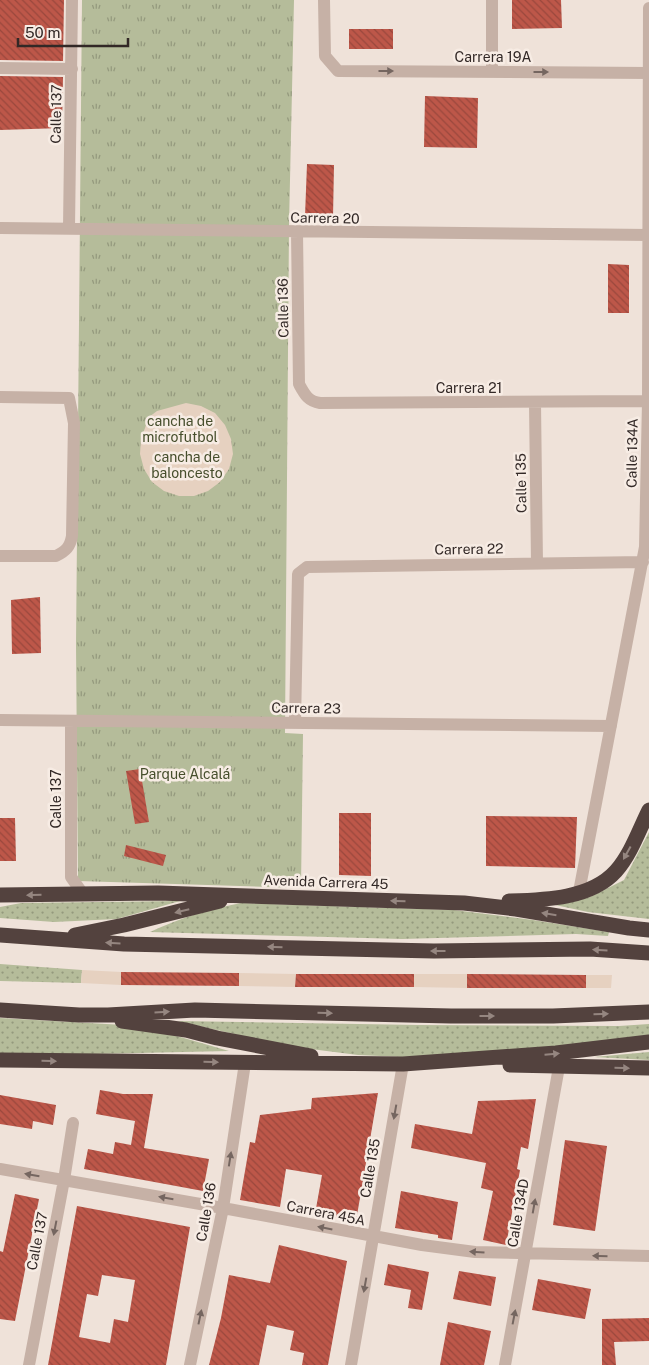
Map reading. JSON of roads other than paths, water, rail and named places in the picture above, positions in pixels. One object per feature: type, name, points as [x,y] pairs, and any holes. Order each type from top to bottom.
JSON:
[{"type":"highway","points":[[464,903],[543,900],[565,897],[606,880],[616,871],[627,854],[649,810]]},
{"type":"highway","name":"Avenida Carrera 45","points":[[0,895],[158,894],[464,903],[516,909],[649,930]]},
{"type":"highway","points":[[52,940],[246,896]]},
{"type":"highway","points":[[0,935],[124,944],[434,951],[590,949],[649,953]]},
{"type":"highway","points":[[0,1010],[79,1015],[186,1030],[284,1052],[363,1064]]},
{"type":"highway","points":[[79,1015],[195,1010],[452,1016],[553,1016],[649,1012]]},
{"type":"highway","points":[[0,1060],[404,1064],[556,1054],[649,1042]]},
{"type":"highway","points":[[434,1063],[649,1068]]},
{"type":"street","name":"Calle 137","points":[[69,228],[72,0]]},
{"type":"street","name":"Carrera 19A","points":[[324,0],[324,56],[338,71],[649,72]]},
{"type":"street","points":[[492,0],[492,72]]},
{"type":"street","name":"Calle 134A","points":[[579,892],[645,547],[648,401],[649,8]]},
{"type":"street","points":[[0,68],[72,68]]},
{"type":"street","name":"Carrera 20","points":[[0,228],[648,236]]},
{"type":"street","name":"Calle 136","points":[[297,232],[299,384]]},
{"type":"street","name":"Carrera 21","points":[[299,384],[306,397],[320,403],[648,401]]},
{"type":"street","points":[[0,396],[69,398],[74,423],[72,536],[70,545],[64,552],[56,556],[0,556]]},
{"type":"street","name":"Calle 135","points":[[535,402],[537,563]]},
{"type":"street","name":"Carrera 22","points":[[295,723],[298,574],[307,567],[643,562]]},
{"type":"street","name":"Carrera 23","points":[[0,720],[611,726]]},
{"type":"street","name":"Calle 137","points":[[71,721],[72,877]]},
{"type":"street","points":[[60,895],[72,877],[83,894]]},
{"type":"street","name":"Calle 136","points":[[190,1365],[223,1208],[245,1062]]},
{"type":"street","name":"Calle 135","points":[[351,1365],[404,1064]]},
{"type":"street","name":"Calle 134D","points":[[505,1365],[559,1067]]},
{"type":"street","name":"Calle 137","points":[[29,1365],[73,1123]]},
{"type":"street","name":"Carrera 45A","points":[[0,1169],[223,1208],[373,1237],[475,1252],[649,1256]]},
{"type":"park label","name":"cancha de microfutbol","points":[[180,430]]},
{"type":"park label","name":"cancha de baloncesto","points":[[187,466]]},
{"type":"park label","name":"Parque Alcalá","points":[[185,774]]}]
